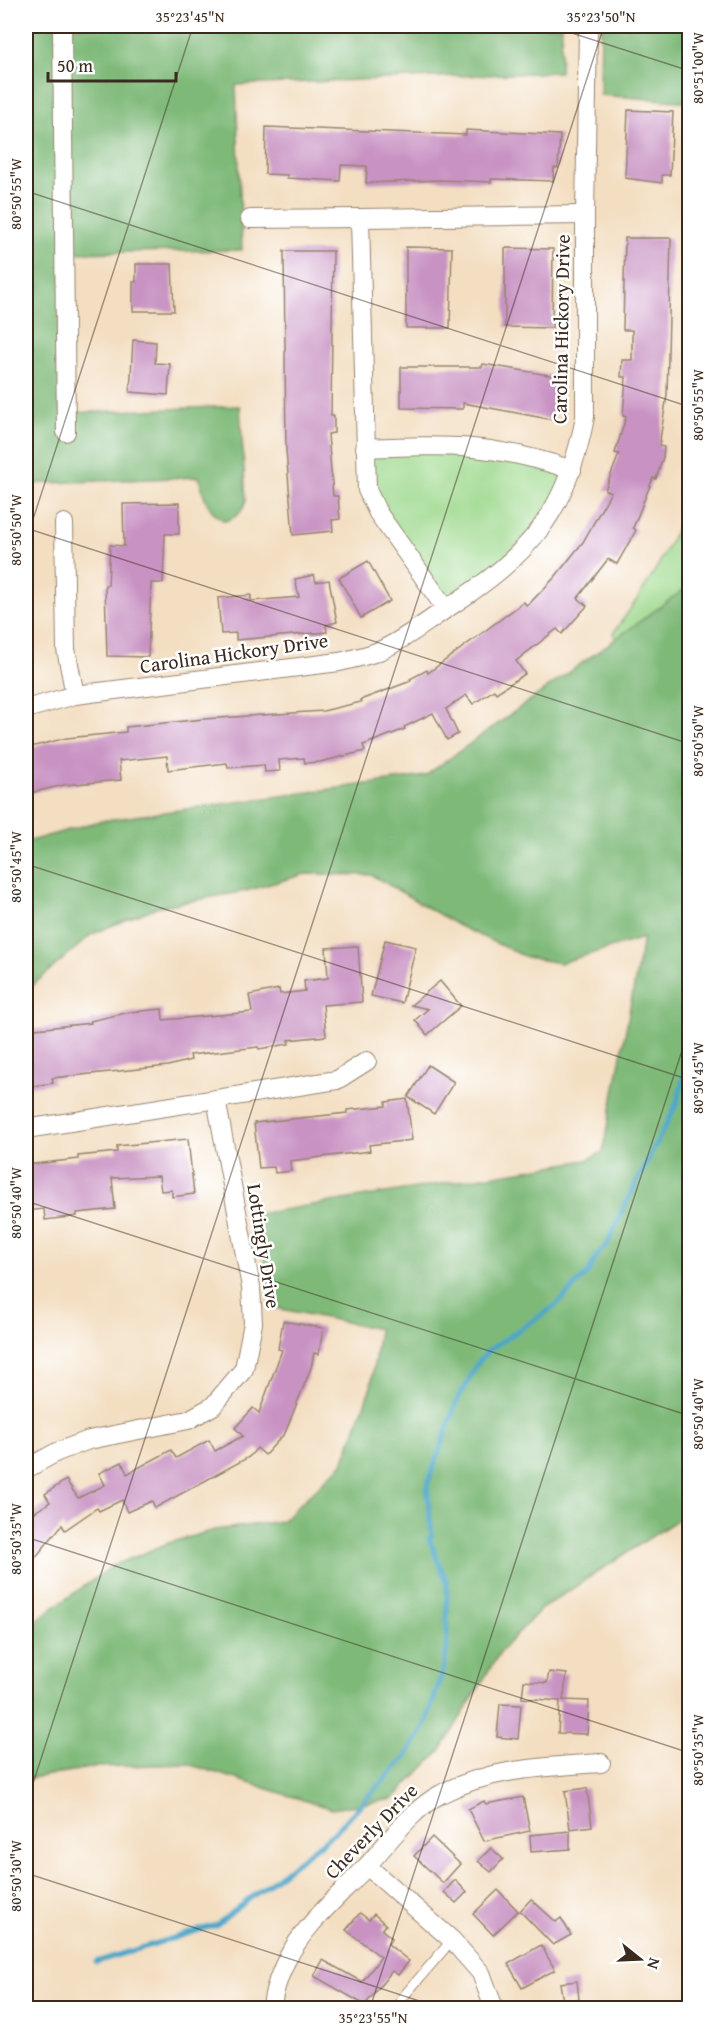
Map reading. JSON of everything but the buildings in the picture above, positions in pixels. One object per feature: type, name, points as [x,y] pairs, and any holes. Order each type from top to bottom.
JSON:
[{"type":"street","points":[[62,26],[66,432]]},
{"type":"street","name":"Carolina Hickory Drive","points":[[26,709],[75,695],[339,662],[379,651],[425,625],[502,570],[522,550],[547,518],[572,470],[585,417],[588,26]]},
{"type":"street","points":[[250,219],[585,215]]},
{"type":"street","points":[[360,218],[366,482],[370,498],[409,560],[446,609]]},
{"type":"street","points":[[365,448],[473,446],[511,451],[572,470]]},
{"type":"street","points":[[64,523],[65,638],[75,695]]},
{"type":"street","points":[[26,1129],[337,1080],[367,1061]]},
{"type":"street","name":"Lottingly Drive","points":[[26,1469],[57,1452],[89,1440],[188,1420],[213,1406],[244,1369],[253,1323],[251,1287],[216,1099]]},
{"type":"street","name":"Cheverly Drive","points":[[272,2008],[273,1993],[287,1960],[306,1932],[395,1832],[438,1795],[476,1778],[525,1769],[601,1763]]},
{"type":"street","points":[[367,1866],[452,1940],[481,1973],[494,2008]]},
{"type":"lane","points":[[398,2008],[403,1997],[452,1940]]},
{"type":"green space","points":[[26,26],[562,26],[560,72],[236,85],[242,250],[64,253],[66,413],[240,406],[246,501],[238,514],[225,521],[210,508],[199,477],[26,484]]},
{"type":"green space","points":[[601,26],[689,26],[689,102],[600,95]]},
{"type":"green space","points":[[436,445],[572,470],[547,518],[446,609],[378,513],[365,448]]},
{"type":"green space","points":[[689,499],[689,586],[616,639],[614,632],[656,568]]},
{"type":"green space","points":[[689,586],[689,1512],[541,1609],[500,1652],[441,1750],[393,1799],[332,1809],[188,1764],[95,1767],[26,1779],[26,1636],[44,1614],[113,1566],[168,1543],[215,1530],[282,1521],[343,1463],[371,1386],[379,1329],[272,1307],[257,1214],[587,1160],[603,1152],[643,938],[560,963],[526,957],[459,926],[372,875],[305,874],[246,891],[157,907],[92,934],[26,991],[26,842],[100,821],[425,776]]},
{"type":"waterway","points":[[96,1962],[216,1925],[334,1833],[405,1758],[425,1726],[444,1667],[447,1648],[447,1583],[429,1539],[432,1535],[427,1486],[460,1393],[465,1388],[476,1365],[489,1350],[555,1306],[589,1272],[597,1255],[607,1245],[676,1105],[690,1057]]}]
